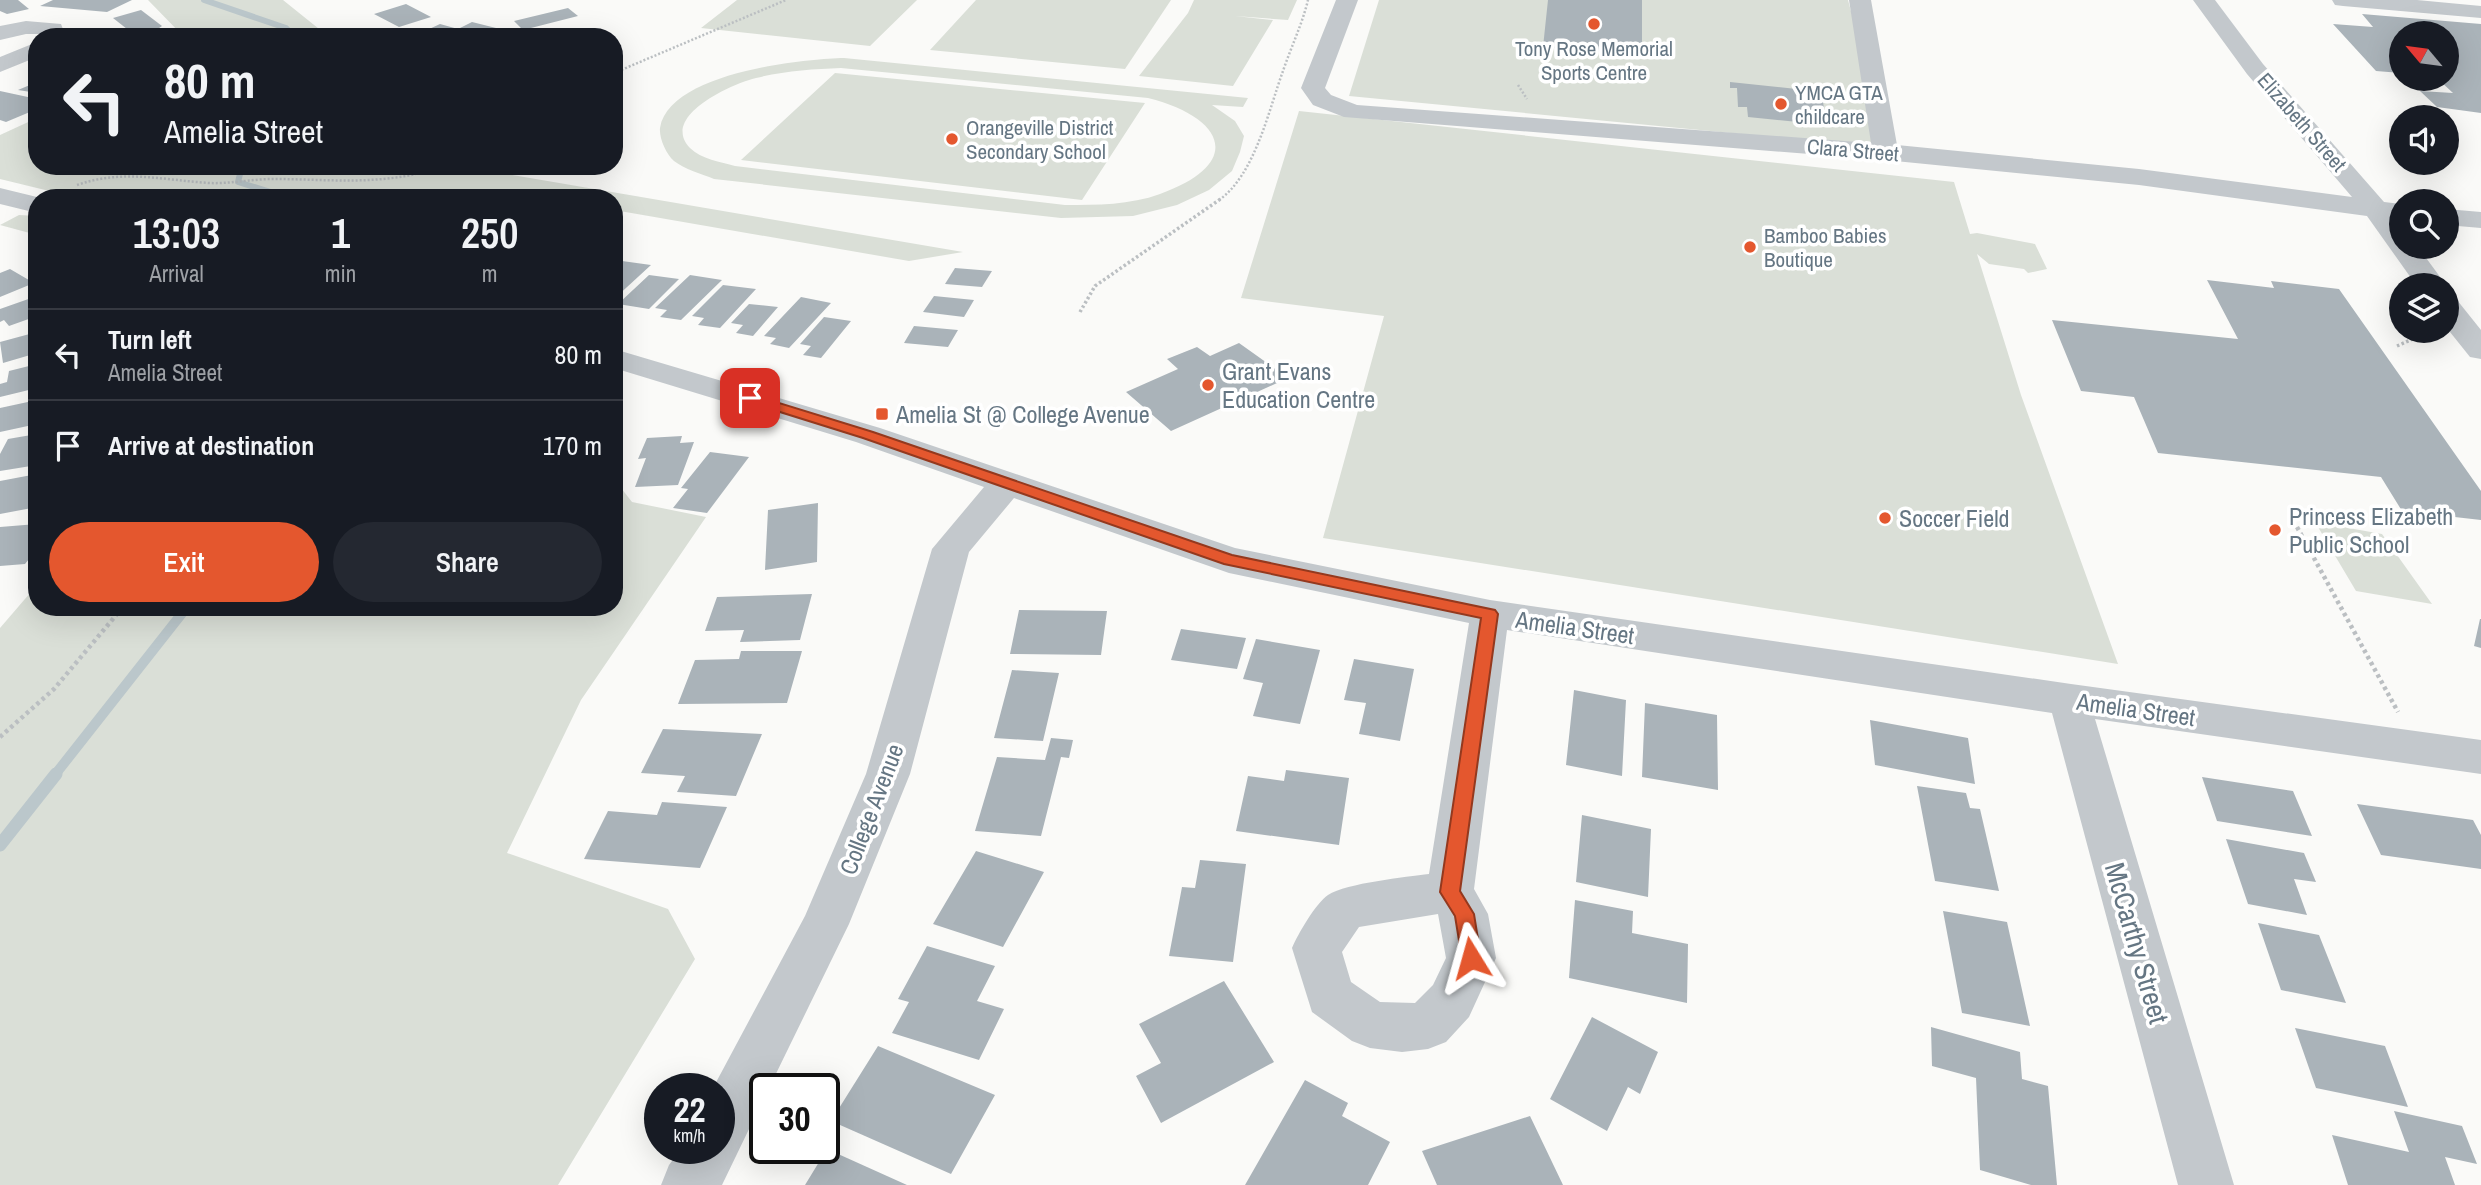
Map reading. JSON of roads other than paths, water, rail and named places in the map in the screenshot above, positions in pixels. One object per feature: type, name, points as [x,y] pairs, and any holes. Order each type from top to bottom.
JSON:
[{"type":"street","name":"Clara Street","points":[[1348,0],[1314,87],[1322,100],[1353,112],[1885,152],[2139,177],[2389,211]]},
{"type":"street","points":[[1860,0],[1885,152]]},
{"type":"street","name":"Elizabeth Street","points":[[2204,0],[2255,69],[2389,211]]},
{"type":"street","points":[[2343,0],[2481,12]]},
{"type":"street","points":[[0,33],[20,27],[49,28]]},
{"type":"street","points":[[0,64],[28,53]]},
{"type":"street","points":[[4,199],[28,203]]},
{"type":"street","points":[[2459,218],[2481,220]]},
{"type":"street","points":[[2459,322],[2481,350]]},
{"type":"street","name":"Amelia Street","points":[[623,361],[855,431],[1229,560],[1490,614],[2071,700],[2481,757]]},
{"type":"street","name":"College Avenue","points":[[735,1101],[825,924],[888,774],[951,549],[1006,484]]},
{"type":"street","points":[[1450,892],[1490,614]]},
{"type":"street","name":"McCarthy Street","points":[[2071,700],[2076,730],[2206,1185]]},
{"type":"street","points":[[689,1185],[703,1164]]},
{"type":"waterway","points":[[204,0],[286,28]]},
{"type":"waterway","points":[[240,175],[238,182],[261,189]]},
{"type":"waterway","points":[[54,776],[180,616]]},
{"type":"waterway","points":[[0,845],[56,774]]},
{"type":"place","name":"Tony Rose Memorial Sports Centre","points":[[1594,24]]},
{"type":"place","name":"YMCA GTA childcare","points":[[1781,104]]},
{"type":"place","name":"Orangeville District Secondary School","points":[[952,139]]},
{"type":"place","name":"Bamboo Babies Boutique","points":[[1750,247]]},
{"type":"place","name":"Grant Evans Education Centre","points":[[1208,385]]},
{"type":"place","name":"Amelia St @ College Avenue","points":[[882,414]]},
{"type":"place","name":"Soccer Field","points":[[1885,518]]},
{"type":"place","name":"Princess Elizabeth Public School","points":[[2275,530]]}]
